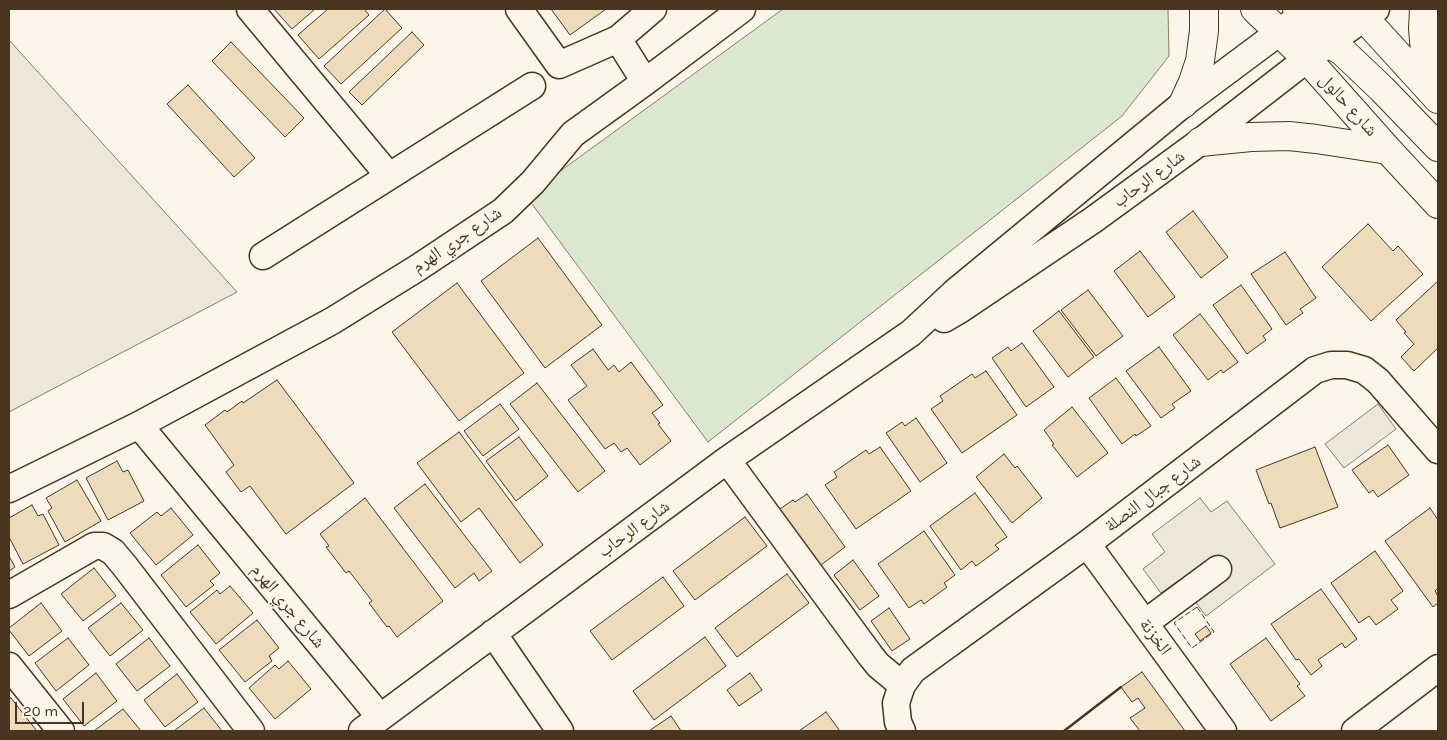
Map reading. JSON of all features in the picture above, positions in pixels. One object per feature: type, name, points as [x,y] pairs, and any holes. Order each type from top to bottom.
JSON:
[{"type":"main road","points":[[1183,104],[1200,61],[1204,31],[1204,9]]},
{"type":"main road","name":"شارع حالول","points":[[1255,9],[1306,59],[1438,204]]},
{"type":"main road","points":[[1424,9],[1425,52],[1430,72],[1438,91]]},
{"type":"main road","points":[[1304,11],[1328,22],[1346,21],[1365,12],[1438,100]]},
{"type":"main road","points":[[1278,32],[1328,43],[1342,52],[1438,147]]},
{"type":"main road","points":[[1200,142],[1289,136],[1388,150]]},
{"type":"street","points":[[250,9],[389,176]]},
{"type":"street","points":[[519,9],[559,65],[618,39],[653,9]]},
{"type":"street","name":"شارع جري الهرم","points":[[9,489],[139,425],[332,321],[418,267],[503,211],[534,182],[573,134],[742,9]]},
{"type":"street","name":"شارع الرحاب","points":[[371,724],[727,460],[911,333],[950,296],[1183,104],[1304,11]]},
{"type":"street","name":"شارع الرحاب","points":[[911,333],[927,327],[961,309],[1092,220],[1200,142],[1365,12]]},
{"type":"street","points":[[618,39],[645,82]]},
{"type":"street","points":[[263,256],[532,86]]},
{"type":"street","name":"شارع جبال النصلة","points":[[902,731],[898,722],[896,703],[902,684],[913,670],[1087,544],[1315,370],[1330,365],[1347,365],[1364,370],[1378,381],[1438,450]]},
{"type":"street","name":"شارع جري الهرم","points":[[139,425],[371,724]]},
{"type":"street","points":[[727,460],[870,655],[878,665],[902,684]]},
{"type":"street","name":"الخزنة","points":[[1087,544],[1223,731]]},
{"type":"street","points":[[9,596],[94,546],[103,546],[113,552],[251,731]]},
{"type":"street","points":[[1145,623],[1218,569]]},
{"type":"street","points":[[493,633],[560,731]]},
{"type":"street","points":[[9,666],[61,731]]},
{"type":"street","points":[[1355,731],[1438,668]]},
{"type":"green space","points":[[783,9],[1168,9],[1169,56],[1122,116],[708,442],[526,196]]},
{"type":"shaded area","points":[[9,40],[237,292],[9,412]]},
{"type":"shaded area","points":[[1378,404],[1396,429],[1344,468],[1325,444]]},
{"type":"shaded area","points":[[1200,498],[1211,512],[1227,501],[1275,564],[1206,616],[1179,580],[1161,593],[1143,569],[1165,552],[1152,534]]},
{"type":"building","points":[[274,9],[315,9],[292,29]]},
{"type":"building","points":[[328,9],[364,9],[369,15],[319,59],[298,35]]},
{"type":"building","points":[[385,9],[402,28],[341,84],[324,66]]},
{"type":"building","points":[[551,9],[606,9],[570,35]]},
{"type":"building","points":[[412,32],[424,45],[362,105],[349,92]]},
{"type":"building","points":[[231,42],[304,118],[285,137],[212,61]]},
{"type":"building","points":[[188,85],[255,158],[234,177],[167,104]]},
{"type":"building","points":[[1193,211],[1228,257],[1201,278],[1166,232]]},
{"type":"building","points":[[1368,224],[1393,251],[1398,246],[1423,274],[1371,321],[1322,267]]},
{"type":"building","points":[[538,238],[602,325],[545,368],[481,281]]},
{"type":"building","points":[[1140,251],[1175,297],[1148,317],[1114,271]]},
{"type":"building","points":[[1285,252],[1316,298],[1300,309],[1303,313],[1286,325],[1251,274]]},
{"type":"building","points":[[1438,281],[1438,348],[1414,371],[1401,357],[1414,344],[1396,320]]},
{"type":"building","points":[[457,283],[524,373],[459,421],[392,332]]},
{"type":"building","points":[[1241,285],[1272,329],[1263,336],[1266,340],[1247,354],[1213,305]]},
{"type":"building","points":[[1088,290],[1123,336],[1096,356],[1061,310]]},
{"type":"building","points":[[1059,311],[1094,357],[1068,377],[1033,331]]},
{"type":"building","points":[[1200,314],[1238,362],[1223,373],[1221,370],[1208,380],[1173,335]]},
{"type":"building","points":[[1022,343],[1054,387],[1026,407],[992,358],[1008,347],[1011,351]]},
{"type":"building","points":[[1159,347],[1191,391],[1172,404],[1175,408],[1161,418],[1126,371]]},
{"type":"building","points":[[593,349],[608,370],[614,365],[619,372],[631,362],[663,405],[652,413],[671,441],[640,465],[627,448],[621,452],[614,443],[605,449],[568,400],[587,386],[571,365]]},
{"type":"building","points":[[986,371],[1017,415],[962,453],[931,409],[943,401],[940,396],[972,374],[975,378]]},
{"type":"building","points":[[1116,378],[1151,426],[1136,436],[1135,434],[1122,444],[1089,398]]},
{"type":"building","points":[[277,380],[354,483],[286,534],[250,486],[241,492],[226,472],[234,465],[205,425],[225,410],[227,412],[242,401],[243,403]]},
{"type":"building","points":[[537,383],[605,471],[578,492],[510,404]]},
{"type":"building","points":[[500,404],[519,429],[483,456],[464,431]]},
{"type":"building","points":[[1072,407],[1108,453],[1077,477],[1052,445],[1054,444],[1044,430]]},
{"type":"building","points":[[916,418],[947,463],[920,482],[886,433],[902,422],[905,426]]},
{"type":"building","points":[[459,432],[543,545],[520,563],[479,508],[461,522],[417,463]]},
{"type":"building","points":[[519,437],[548,476],[516,501],[486,461]]},
{"type":"building","points":[[1388,445],[1409,475],[1378,497],[1373,490],[1369,493],[1352,470]]},
{"type":"building","points":[[880,447],[911,491],[856,529],[825,485],[837,477],[834,472],[866,450],[869,454]]},
{"type":"building","points":[[1315,447],[1338,507],[1280,528],[1256,470]]},
{"type":"building","points":[[1004,454],[1015,468],[1017,466],[1042,498],[1012,523],[976,477]]},
{"type":"building","points":[[117,461],[123,472],[128,470],[144,501],[108,520],[86,478]]},
{"type":"building","points":[[77,480],[101,521],[65,542],[48,511],[52,508],[46,498]]},
{"type":"building","points":[[425,484],[492,571],[479,581],[474,573],[455,588],[394,508]]},
{"type":"building","points":[[975,493],[1007,537],[995,545],[999,549],[976,566],[972,561],[961,570],[930,526]]},
{"type":"building","points":[[807,494],[845,547],[817,568],[777,511],[793,500],[795,502]]},
{"type":"building","points":[[365,498],[443,601],[397,637],[369,603],[372,601],[349,571],[346,573],[326,547],[329,546],[320,534]]},
{"type":"building","points":[[32,505],[38,516],[43,514],[59,545],[23,564],[9,537],[9,518]]},
{"type":"building","points":[[171,508],[193,535],[156,565],[130,533],[157,512],[161,516]]},
{"type":"building","points":[[1430,508],[1438,520],[1438,588],[1435,591],[1438,596],[1438,603],[1433,607],[1385,541]]},
{"type":"building","points":[[745,517],[767,546],[695,600],[673,571]]},
{"type":"building","points":[[924,531],[955,575],[944,583],[947,587],[924,604],[921,600],[909,608],[878,564]]},
{"type":"building","points":[[198,545],[220,573],[210,581],[214,585],[186,607],[161,575]]},
{"type":"building","points":[[1375,551],[1403,591],[1391,600],[1398,609],[1376,625],[1369,616],[1359,623],[1331,583]]},
{"type":"building","points":[[9,556],[15,567],[9,571]]},
{"type":"building","points":[[853,560],[879,596],[860,610],[834,575]]},
{"type":"building","points":[[94,568],[116,596],[83,621],[61,594]]},
{"type":"building","points":[[787,574],[809,603],[737,657],[715,628]]},
{"type":"building","points":[[663,577],[684,606],[612,660],[590,631]]},
{"type":"building","points":[[230,586],[253,613],[216,644],[190,612],[217,590],[220,594]]},
{"type":"building","points":[[1321,589],[1357,639],[1345,648],[1342,643],[1318,660],[1322,666],[1311,675],[1299,659],[1296,660],[1271,624]]},
{"type":"building","points":[[41,603],[62,631],[29,656],[9,628]]},
{"type":"building","points":[[121,603],[143,630],[110,656],[88,628]]},
{"type":"building","points":[[889,608],[910,639],[892,651],[871,621]]},
{"type":"building","points":[[257,620],[279,648],[269,656],[272,661],[245,682],[219,650]]},
{"type":"building","points":[[1206,626],[1211,633],[1200,641],[1195,634]]},
{"type":"building","points":[[705,637],[726,666],[654,720],[633,691]]},
{"type":"building","points":[[68,638],[89,665],[56,691],[35,663]]},
{"type":"building","points":[[149,638],[170,666],[137,691],[116,664]]},
{"type":"building","points":[[1266,638],[1300,684],[1297,686],[1305,696],[1271,721],[1230,664]]},
{"type":"building","points":[[288,661],[311,689],[275,719],[249,688],[275,665],[279,669]]},
{"type":"building","points":[[1142,672],[1185,731],[1140,731],[1130,718],[1145,708],[1138,698],[1132,702],[1121,687]]},
{"type":"building","points":[[96,673],[117,701],[84,726],[63,699]]},
{"type":"building","points":[[750,673],[762,690],[739,706],[727,690]]},
{"type":"building","points":[[177,674],[198,702],[165,727],[144,700]]},
{"type":"building","points":[[11,698],[36,730],[9,731],[9,699]]},
{"type":"building","points":[[204,708],[222,731],[174,731]]},
{"type":"building","points":[[123,709],[141,731],[94,731]]},
{"type":"building","points":[[826,712],[840,731],[799,731]]},
{"type":"building","points":[[671,716],[681,731],[649,731]]},
{"type":"fence","points":[[1197,607],[1214,632],[1192,648],[1174,623],[1197,607]]},
{"type":"wall","points":[[1064,731],[1121,687]]}]
